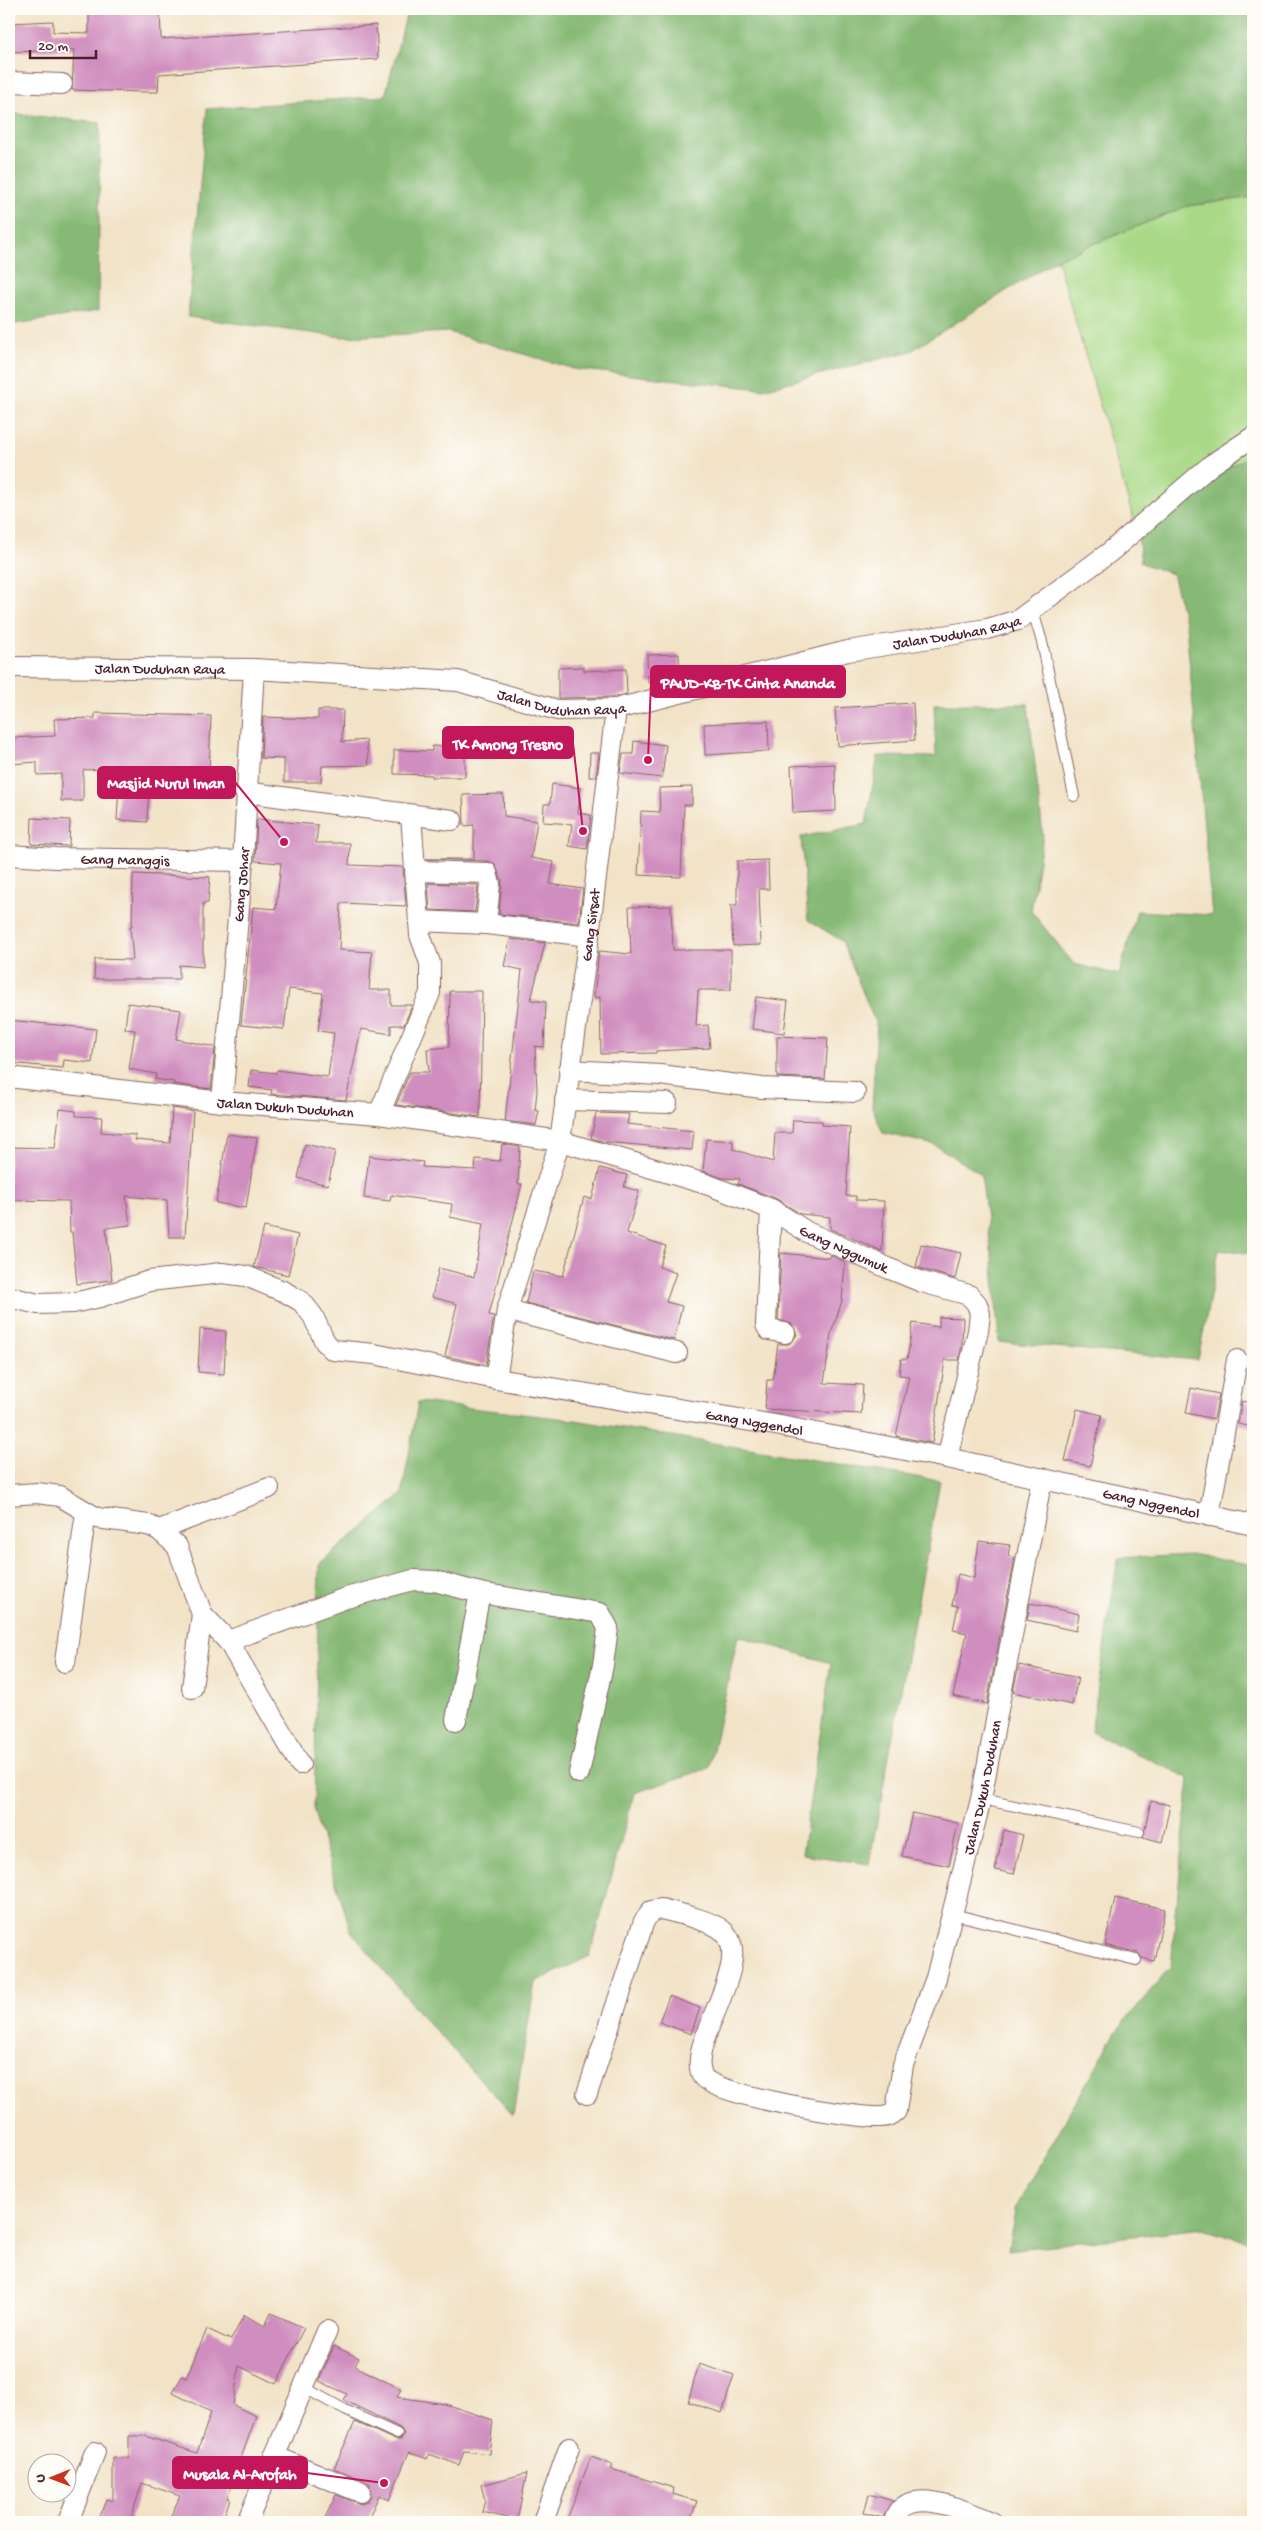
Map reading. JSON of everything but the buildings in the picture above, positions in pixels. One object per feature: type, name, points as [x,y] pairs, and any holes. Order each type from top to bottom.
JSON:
[{"type":"street","points":[[9,82],[62,84]]},
{"type":"street","name":"Jalan Duduhan Raya","points":[[9,668],[254,669],[458,681],[557,710],[616,709],[848,651],[987,629],[1018,620],[1110,552],[1211,465],[1253,437]]},
{"type":"street","name":"Gang Johar","points":[[222,1102],[243,861],[245,792],[254,669]]},
{"type":"street","name":"Gang Sirsat","points":[[560,1141],[589,936],[616,709]]},
{"type":"street","points":[[245,792],[411,816],[452,820]]},
{"type":"street","points":[[379,1114],[430,993],[430,963],[420,935],[411,816]]},
{"type":"street","name":"Gang Manggis","points":[[9,855],[56,858],[243,861]]},
{"type":"street","points":[[416,871],[487,874],[490,884],[486,924]]},
{"type":"street","points":[[419,921],[486,924],[589,936]]},
{"type":"street","points":[[569,1070],[660,1075],[762,1088],[856,1092]]},
{"type":"street","name":"Jalan Dukuh Duduhan","points":[[9,1077],[222,1102],[379,1114],[560,1141]]},
{"type":"street","points":[[565,1100],[667,1103]]},
{"type":"street","points":[[496,1379],[507,1310],[560,1141]]},
{"type":"street","name":"Gang Nggumuk","points":[[560,1141],[706,1184],[771,1210],[808,1232],[898,1272],[969,1295],[977,1304],[980,1314],[978,1331],[947,1458]]},
{"type":"street","points":[[771,1210],[766,1325],[769,1330],[785,1333]]},
{"type":"street","name":"Gang Nggendol","points":[[9,1297],[38,1304],[73,1303],[100,1297],[149,1281],[222,1273],[246,1276],[285,1292],[302,1302],[313,1316],[325,1342],[333,1350],[374,1354],[496,1379],[775,1426],[947,1458],[1253,1525]]},
{"type":"street","points":[[507,1310],[677,1353]]},
{"type":"street","points":[[1208,1516],[1237,1360]]},
{"type":"street","name":"Jalan Dukuh Duduhan","points":[[587,2094],[644,1920],[651,1911],[661,1909],[720,1929],[731,1942],[732,1963],[700,2060],[702,2076],[709,2083],[739,2094],[780,2103],[877,2118],[891,2115],[896,2111],[898,2088],[910,2045],[936,1978],[981,1799],[1042,1478]]},
{"type":"street","points":[[159,1530],[269,1488]]},
{"type":"street","points":[[9,1495],[37,1493],[60,1496],[97,1518],[148,1525],[159,1530],[177,1546],[202,1614],[228,1641],[300,1764]]},
{"type":"street","points":[[65,1662],[86,1512]]},
{"type":"street","points":[[228,1641],[346,1598],[413,1580],[435,1581],[480,1593],[600,1613],[608,1628],[603,1665],[579,1773]]},
{"type":"street","points":[[456,1720],[480,1593]]},
{"type":"street","points":[[192,1688],[202,1614]]},
{"type":"street","points":[[247,2522],[327,2331]]},
{"type":"street","points":[[543,2522],[569,2448]]},
{"type":"street","points":[[68,2522],[96,2452]]},
{"type":"street","points":[[274,2456],[360,2492]]},
{"type":"street","points":[[895,2519],[905,2507],[929,2502],[949,2504],[991,2522]]},
{"type":"lane","points":[[1032,608],[1042,642],[1074,796]]},
{"type":"lane","points":[[981,1799],[1139,1832]]},
{"type":"lane","points":[[953,1914],[1136,1960]]},
{"type":"lane","points":[[303,2387],[327,2401],[397,2434]]},
{"type":"green space","points":[[408,9],[1253,9],[1253,197],[1187,206],[1057,259],[911,351],[762,389],[574,369],[449,332],[342,337],[188,317],[207,109],[385,96]]},
{"type":"green space","points":[[9,113],[100,123],[98,311],[9,325]]},
{"type":"green space","points":[[1253,197],[1253,455],[1209,477],[1138,534],[1057,259],[1187,206]]},
{"type":"green space","points":[[1253,455],[1253,1254],[1219,1249],[1198,1360],[999,1342],[993,1264],[981,1174],[935,1145],[883,1133],[872,1107],[877,1027],[842,941],[808,920],[801,837],[866,824],[878,756],[936,757],[934,704],[1028,704],[1043,835],[1031,911],[1074,964],[1119,975],[1137,911],[1212,915],[1186,625],[1172,574],[1141,563],[1138,534],[1209,477]]},
{"type":"green space","points":[[418,1402],[575,1420],[940,1481],[869,1864],[802,1854],[831,1663],[738,1636],[709,1768],[634,1793],[590,1956],[535,1982],[513,2115],[422,2016],[351,1931],[314,1812],[319,1564],[402,1494]]},
{"type":"green space","points":[[1191,1554],[1253,1566],[1253,2243],[1203,2228],[1008,2250],[1016,2206],[1116,2032],[1171,1966],[1189,1778],[1091,1732],[1118,1558]]},
{"type":"place","name":"PAUD-KB-TK Cinta Ananda","points":[[648,760]]},
{"type":"place","name":"TK Among Tresno","points":[[583,831]]},
{"type":"place","name":"Masjid Nurul Iman","points":[[284,842]]},
{"type":"place","name":"Musala Al-Arofah","points":[[384,2483]]}]
